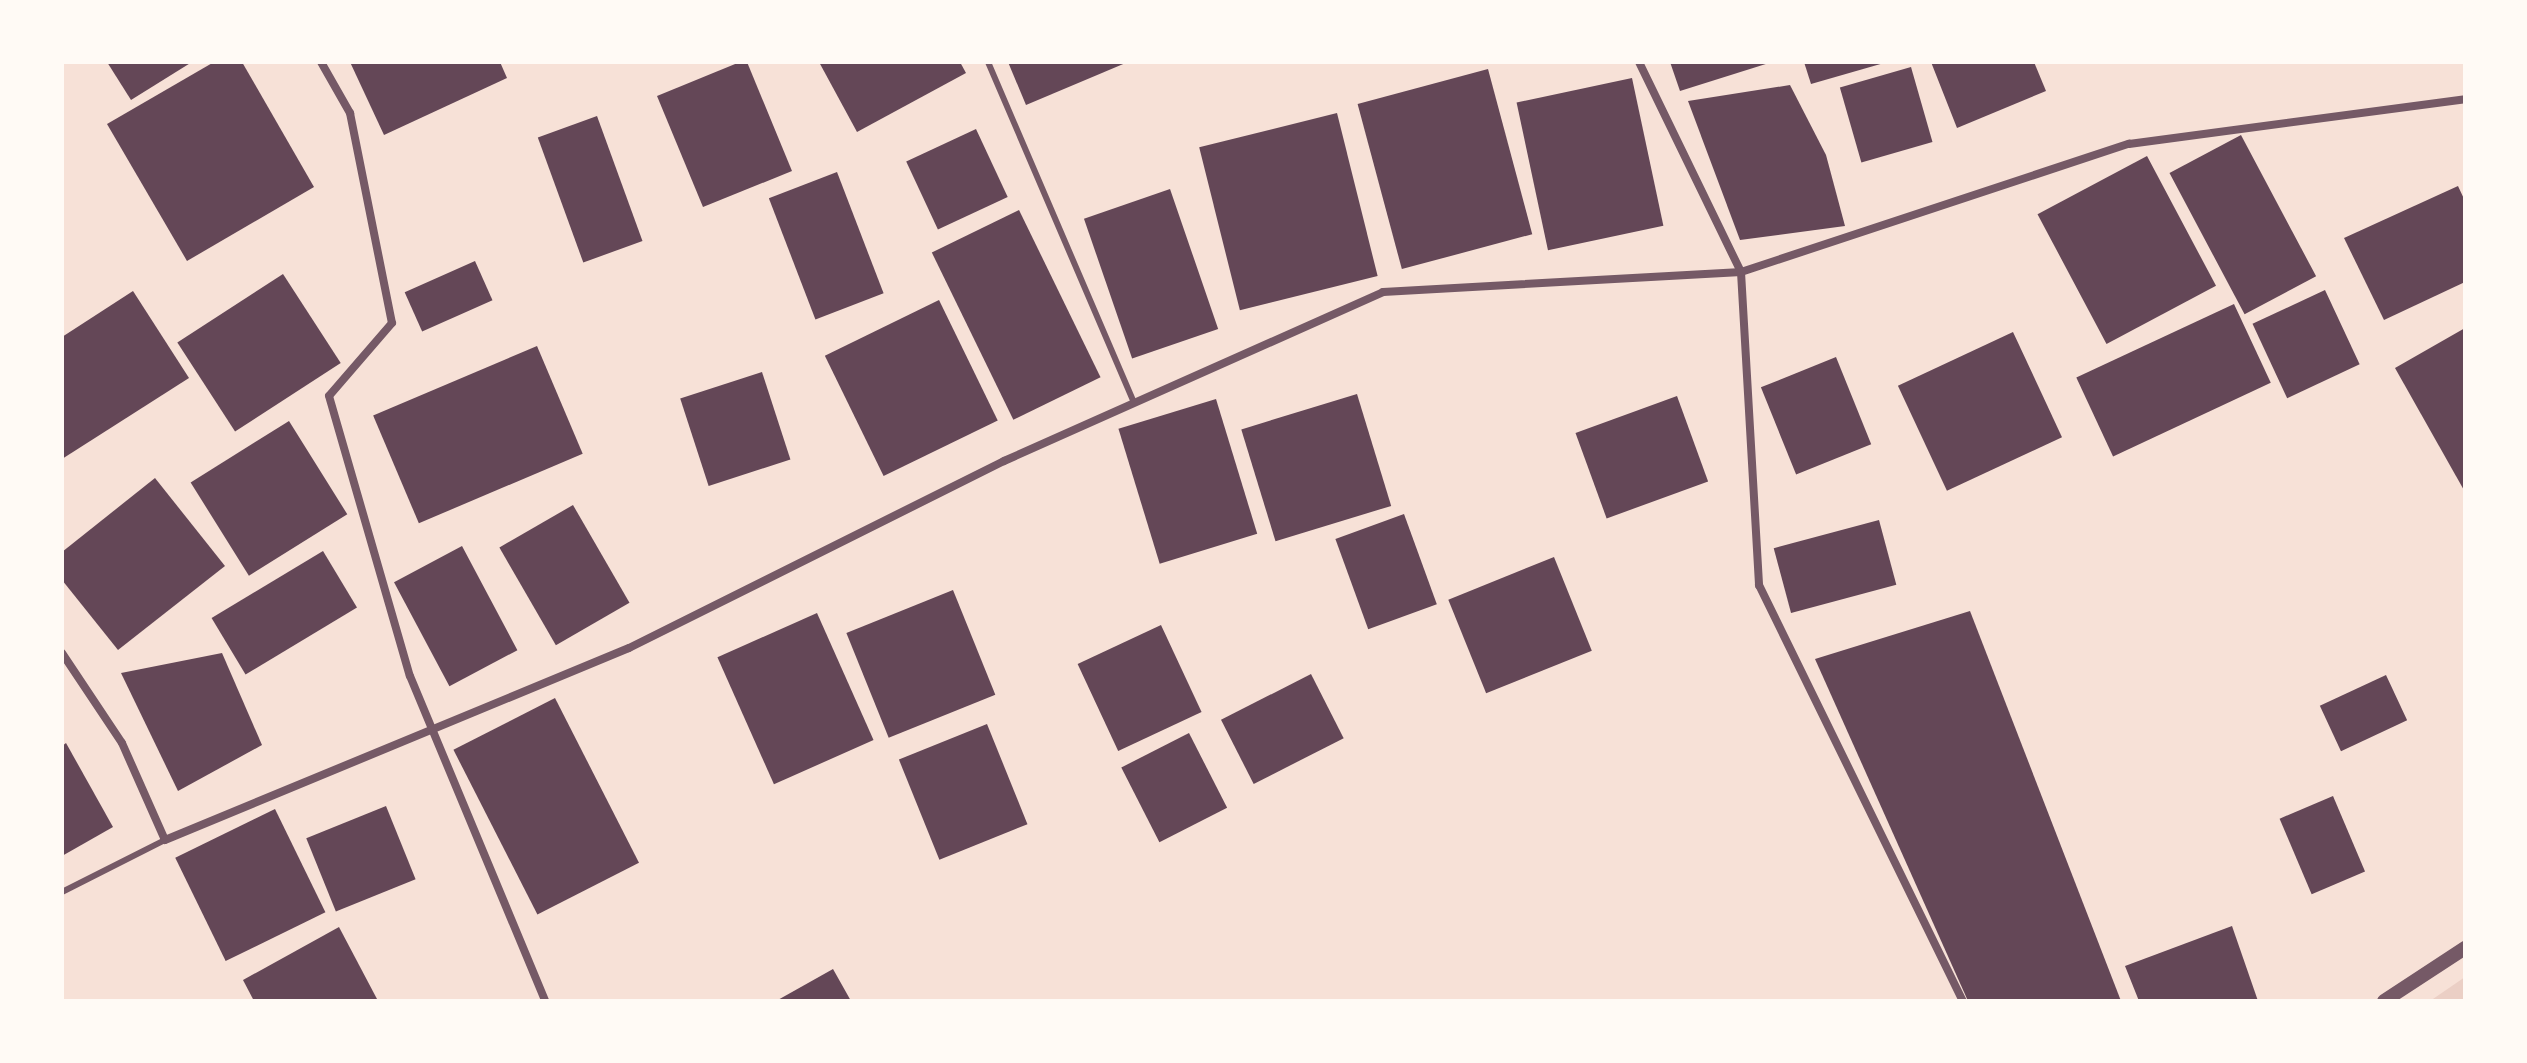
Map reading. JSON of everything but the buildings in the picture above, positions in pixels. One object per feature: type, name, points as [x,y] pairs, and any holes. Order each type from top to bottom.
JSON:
[{"type":"street","points":[[321,62],[350,113],[392,323],[329,396],[432,733],[545,1001]]},
{"type":"street","points":[[1639,62],[1741,272],[1759,585],[1963,1001]]},
{"type":"street","points":[[62,653],[122,743],[165,840],[432,733],[629,648],[1004,461],[1383,292],[1741,272],[2129,144],[2465,99]]},
{"type":"street","points":[[2384,1001],[2465,948]]},
{"type":"lane","points":[[988,62],[1134,403]]},
{"type":"lane","points":[[62,892],[165,840]]},
{"type":"shaded area","points":[[2465,977],[2465,1001],[2430,1001]]}]
